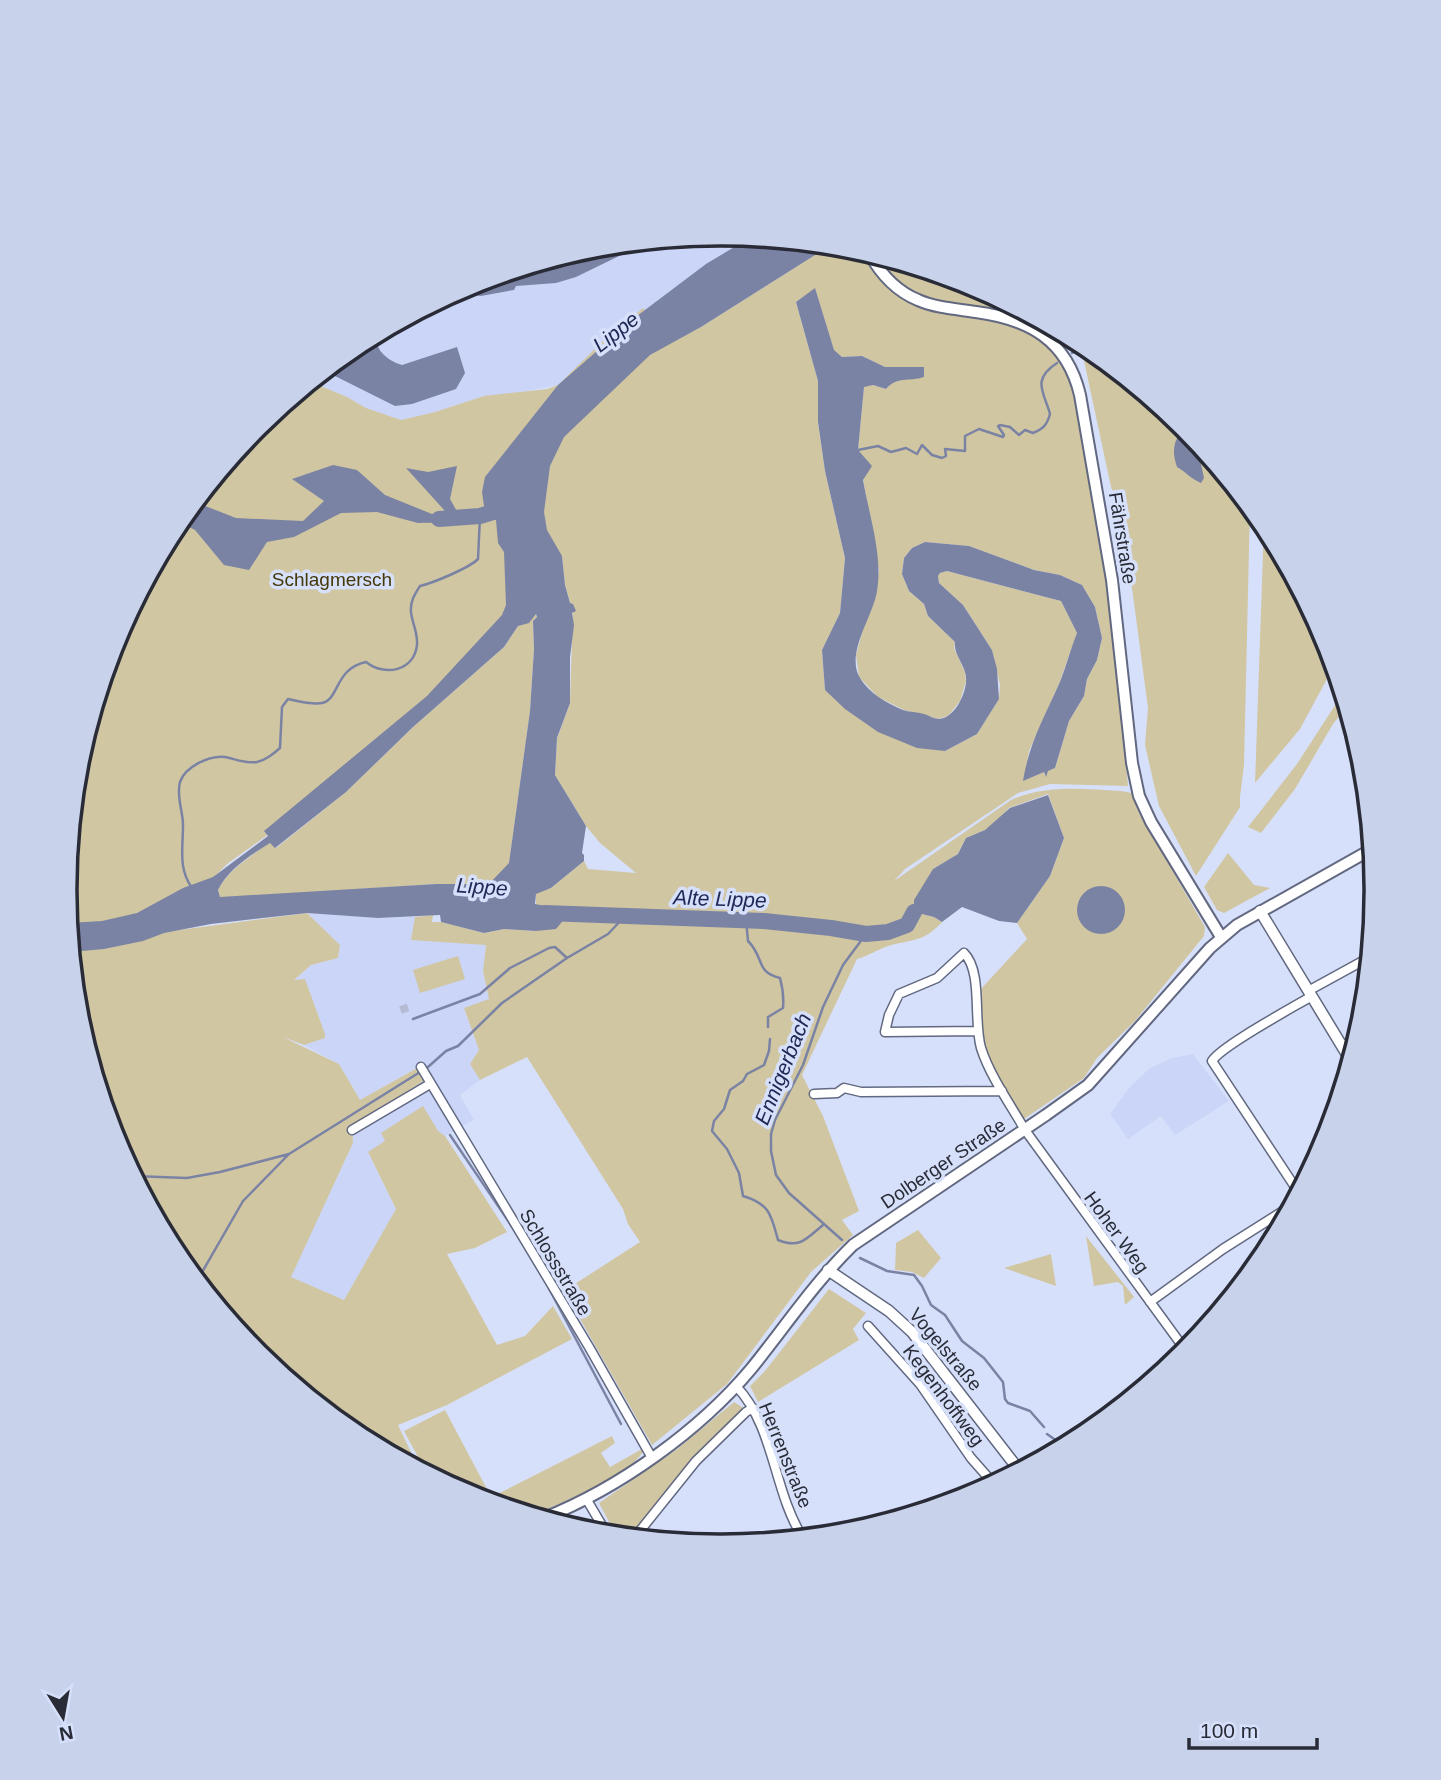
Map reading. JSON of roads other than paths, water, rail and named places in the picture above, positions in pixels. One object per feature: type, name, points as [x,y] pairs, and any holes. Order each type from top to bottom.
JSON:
[{"type":"main road","name":"Fährstraße","points":[[878,266],[887,279],[918,300],[945,308],[1003,316],[1026,324]]},
{"type":"main road","name":"Fährstraße","points":[[1031,327],[1048,339],[1074,374],[1080,395],[1112,580],[1137,790],[1151,822],[1208,919],[1222,937]]},
{"type":"main road","name":"Dolberger Straße","points":[[557,1513],[587,1500],[652,1458],[701,1418],[736,1386],[828,1270],[864,1237],[1025,1130],[1095,1077],[1222,937],[1260,911],[1363,854]]},
{"type":"street","points":[[1260,911],[1344,1049]]},
{"type":"street","name":"Hoher Weg","points":[[978,1031],[885,1032],[889,1015],[899,994],[937,978],[964,953],[975,968],[981,1048],[1002,1091],[1025,1130],[1179,1342]]},
{"type":"street","points":[[1293,1185],[1212,1061],[1215,1056],[1359,964]]},
{"type":"street","name":"Schlossstraße","points":[[423,1071],[589,1346],[652,1458]]},
{"type":"street","points":[[352,1130],[430,1084]]},
{"type":"street","points":[[814,1094],[837,1093],[844,1088],[861,1092],[1002,1091]]},
{"type":"street","points":[[1150,1303],[1223,1249],[1271,1223]]},
{"type":"street","name":"Vogelstraße","points":[[828,1270],[890,1311],[912,1332],[1013,1463]]},
{"type":"street","name":"Kegenhoffweg","points":[[868,1326],[920,1384],[971,1458],[987,1476]]},
{"type":"street","name":"Herrenstraße","points":[[736,1386],[753,1408],[799,1529]]},
{"type":"street","points":[[642,1528],[696,1461],[753,1408]]},
{"type":"street","points":[[587,1500],[599,1522]]},
{"type":"water","points":[[735,247],[817,254],[701,327],[650,355],[564,437],[550,466],[544,512],[547,530],[562,556],[565,585],[570,603],[576,611],[572,613],[574,625],[570,657],[570,703],[557,738],[555,775],[586,826],[582,853],[584,861],[551,888],[536,894],[535,904],[565,910],[566,917],[556,929],[504,929],[484,933],[441,922],[440,915],[378,918],[307,913],[211,924],[164,933],[143,941],[80,951],[78,922],[102,921],[137,913],[183,888],[213,877],[268,836],[264,831],[427,696],[502,615],[506,605],[504,552],[498,543],[496,520],[484,506],[482,492],[485,477],[558,385],[637,316],[706,264]],"holes":[[[536,614],[537,617],[533,621],[530,711],[509,863],[489,884],[436,884],[220,897],[218,890],[234,869],[270,843],[275,848],[346,792],[413,727],[504,647],[518,626],[529,623]]]},
{"type":"water","points":[[622,254],[576,277],[556,283],[516,286],[514,290],[474,295],[554,268]]},
{"type":"water","points":[[815,288],[834,350],[842,357],[862,356],[885,367],[924,367],[924,377],[899,381],[886,389],[873,385],[864,387],[858,450],[872,466],[863,480],[877,549],[878,577],[875,601],[858,646],[856,668],[860,678],[874,693],[891,705],[937,719],[949,715],[961,700],[966,677],[955,642],[928,616],[924,604],[909,591],[902,574],[904,558],[912,548],[925,542],[969,546],[1034,570],[1060,575],[1082,585],[1095,607],[1102,638],[1097,660],[1087,679],[1084,696],[1069,721],[1055,768],[1048,771],[1046,777],[1044,772],[1023,781],[1033,743],[1077,633],[1061,601],[947,571],[940,573],[939,583],[963,605],[992,650],[997,669],[999,699],[977,734],[945,751],[917,748],[878,732],[845,709],[825,690],[822,650],[840,613],[845,558],[825,471],[818,422],[818,381],[796,302]]},
{"type":"water","points":[[378,346],[386,357],[402,365],[457,347],[465,373],[456,389],[412,404],[395,406],[334,375]]},
{"type":"water","points":[[1178,437],[1201,462],[1204,478],[1201,483],[1177,467],[1174,450]]},
{"type":"water","points":[[333,465],[357,470],[385,495],[432,514],[445,511],[406,468],[428,472],[457,466],[450,499],[463,522],[418,523],[377,512],[341,513],[294,537],[267,542],[249,570],[224,565],[195,530],[189,527],[204,506],[236,518],[303,521],[324,501],[292,479]]},
{"type":"water","points":[[1048,795],[1064,838],[1050,876],[1017,923],[999,921],[962,907],[942,922],[914,912],[914,900],[933,869],[958,854],[966,838],[985,830],[1010,808]]},
{"type":"water","points":[[1101,886],[1118,893],[1125,910],[1118,927],[1101,934],[1084,927],[1077,910],[1084,893]]},
{"type":"waterway","points":[[858,450],[878,446],[891,452],[906,448],[917,454],[922,445],[932,455],[942,458],[946,456],[945,449],[965,451],[965,436],[979,429],[1003,437],[998,426],[1000,425],[1010,427],[1019,435],[1025,430],[1033,433],[1046,424],[1050,414],[1042,381],[1044,375],[1057,363]]},
{"type":"waterway","name":"Lippe","points":[[439,519],[480,516],[510,507]]},
{"type":"waterway","points":[[192,888],[182,858],[183,825],[179,793],[180,782],[187,771],[212,758],[225,757],[249,762],[263,760],[280,748],[282,707],[288,699],[322,703],[332,696],[348,671],[366,662],[374,667],[390,670],[405,666],[415,654],[417,645],[411,612],[415,595],[420,586],[450,575],[478,559],[480,516]]},
{"type":"waterway","name":"Alte Lippe","points":[[545,913],[764,921],[866,934],[888,932],[907,925],[914,912]]},
{"type":"waterway","points":[[144,1176],[187,1178],[289,1154],[428,1067],[446,1051],[458,1046],[502,1003],[567,958],[608,934],[626,915]]},
{"type":"waterway","points":[[746,920],[748,941],[763,968],[780,978],[782,986],[783,1008],[768,1017],[768,1027]]},
{"type":"waterway","name":"Ennigerbach","points":[[842,1240],[789,1193],[776,1175],[771,1134],[775,1120],[803,1065],[823,1007],[843,965],[866,934]]},
{"type":"waterway","points":[[413,1019],[480,994],[510,968],[549,948],[555,947],[567,958]]},
{"type":"waterway","points":[[770,1039],[764,1065],[747,1074],[743,1081],[730,1090],[724,1109],[714,1121],[712,1131],[727,1149],[739,1173],[743,1196],[759,1203],[768,1212],[778,1240],[797,1243],[823,1225]]},
{"type":"waterway","points":[[450,1135],[515,1231]]},
{"type":"waterway","points":[[202,1272],[243,1201],[289,1154]]},
{"type":"waterway","name":"Ennigerbach","points":[[860,1258],[887,1271],[914,1275],[931,1305],[945,1315],[962,1341],[984,1358],[1003,1382],[1008,1403],[1030,1411],[1044,1427]]},
{"type":"waterway","points":[[545,1281],[621,1424]]},
{"type":"waterway","name":"Ennigerbach","points":[[1047,1434],[1055,1439]]},
{"type":"tunnel","points":[[403,1005],[406,1014]]},
{"type":"park label","name":"Schlagmersch","points":[[332,579]]}]
